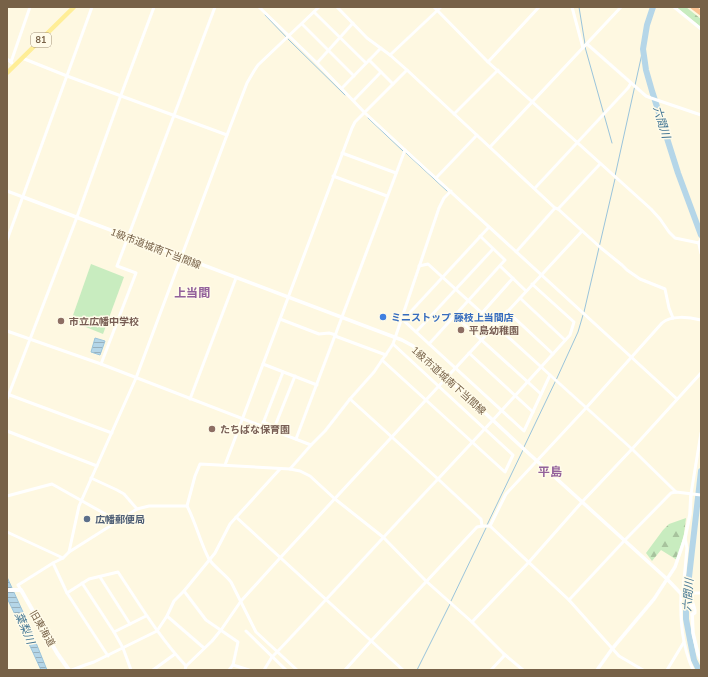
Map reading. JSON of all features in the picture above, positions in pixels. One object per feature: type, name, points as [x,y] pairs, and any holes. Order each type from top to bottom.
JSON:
[{"type":"highway","points":[[693,7],[701,13]]},
{"type":"main road","name":"81","points":[[7,73],[10,61],[22,58],[74,7]]},
{"type":"main road","points":[[7,590],[19,590]]},
{"type":"main road","name":"旧東海道","points":[[19,590],[69,670]]},
{"type":"street","points":[[10,61],[30,7]]},
{"type":"street","points":[[7,240],[92,7]]},
{"type":"street","points":[[7,399],[77,217],[154,7]]},
{"type":"street","points":[[101,364],[136,273],[118,266],[215,7]]},
{"type":"street","points":[[259,7],[354,100],[364,114],[451,191],[677,400]]},
{"type":"street","points":[[69,552],[82,500],[136,378],[247,83],[254,71],[319,7]]},
{"type":"street","points":[[337,7],[367,38],[408,70],[490,148],[596,244],[640,279],[665,289],[673,318]]},
{"type":"street","points":[[434,7],[488,62],[656,214],[672,236],[678,239],[700,241],[701,253]]},
{"type":"street","points":[[390,56],[441,7]]},
{"type":"street","points":[[488,62],[539,7]]},
{"type":"street","points":[[572,7],[583,48]]},
{"type":"street","points":[[490,148],[621,7]]},
{"type":"street","points":[[674,7],[701,29]]},
{"type":"street","points":[[314,12],[366,63]]},
{"type":"street","points":[[302,24],[354,76]]},
{"type":"street","points":[[317,63],[353,24]]},
{"type":"street","points":[[587,44],[646,96],[701,115]]},
{"type":"street","points":[[342,88],[381,48]]},
{"type":"street","points":[[22,58],[227,135]]},
{"type":"street","points":[[370,60],[393,84]]},
{"type":"street","points":[[225,465],[352,128],[355,122],[408,70]]},
{"type":"street","points":[[454,114],[498,70]]},
{"type":"street","points":[[354,100],[381,72]]},
{"type":"street","points":[[535,188],[631,83]]},
{"type":"street","points":[[436,178],[476,135]]},
{"type":"street","points":[[296,439],[405,150]]},
{"type":"street","points":[[342,153],[396,173]]},
{"type":"street","points":[[516,252],[600,164]]},
{"type":"street","points":[[333,176],[387,196]]},
{"type":"street","name":"1級市道城南下当間線","points":[[7,191],[395,337],[413,346],[683,594],[692,608],[693,633],[701,660]]},
{"type":"street","points":[[290,469],[310,445],[325,431],[350,399],[374,372],[393,344],[403,320],[419,266],[439,208],[444,198],[451,191]]},
{"type":"street","points":[[403,320],[489,227]]},
{"type":"street","points":[[185,670],[186,666],[212,641],[221,630],[241,601],[582,231]]},
{"type":"street","points":[[429,344],[505,260],[480,236]]},
{"type":"street","points":[[416,332],[493,249]]},
{"type":"street","points":[[419,266],[428,264],[632,449],[676,492]]},
{"type":"street","points":[[500,266],[526,290]]},
{"type":"street","points":[[190,399],[236,278]]},
{"type":"street","points":[[482,313],[513,278]]},
{"type":"street","points":[[264,670],[272,657],[485,429],[570,335],[574,322],[532,284]]},
{"type":"street","points":[[520,298],[566,340]]},
{"type":"street","points":[[507,311],[553,354]]},
{"type":"street","points":[[455,316],[541,394]]},
{"type":"street","points":[[490,526],[506,494],[665,320],[673,318],[691,318],[701,320]]},
{"type":"street","points":[[280,319],[319,334],[329,333],[386,355]]},
{"type":"street","points":[[403,320],[524,431],[550,375]]},
{"type":"street","points":[[7,331],[101,364],[242,419],[274,429]]},
{"type":"street","points":[[382,360],[505,472],[513,455],[393,344]]},
{"type":"street","points":[[468,353],[533,412]]},
{"type":"street","points":[[263,364],[317,385]]},
{"type":"street","points":[[262,426],[283,372]]},
{"type":"street","points":[[472,622],[529,562],[701,372]]},
{"type":"street","points":[[274,429],[294,376]]},
{"type":"street","points":[[8,394],[112,433]]},
{"type":"street","points":[[350,399],[481,519],[482,526]]},
{"type":"street","points":[[263,422],[274,429],[310,445]]},
{"type":"street","points":[[7,431],[97,466]]},
{"type":"street","points":[[597,670],[612,649],[654,599],[675,567],[685,538],[690,514],[701,433]]},
{"type":"street","points":[[186,506],[200,464],[290,469],[300,471],[310,476],[382,538],[426,581],[523,670]]},
{"type":"street","points":[[72,670],[108,656],[157,631],[167,616],[174,601],[215,553],[230,524],[280,469]]},
{"type":"street","points":[[91,478],[124,494],[137,509]]},
{"type":"street","points":[[7,496],[52,484],[107,515],[119,520]]},
{"type":"street","points":[[570,600],[624,541],[672,493],[676,492],[701,495]]},
{"type":"street","points":[[19,590],[18,585],[63,558],[69,552],[137,509],[148,506],[186,506]]},
{"type":"street","points":[[186,506],[192,515],[210,560],[226,575],[231,582],[256,632],[297,670]]},
{"type":"street","points":[[236,517],[403,670]]},
{"type":"street","points":[[345,670],[477,527],[490,526],[570,600],[619,656],[643,670]]},
{"type":"street","points":[[7,532],[63,558]]},
{"type":"street","points":[[685,538],[687,548],[683,594],[680,608],[681,630],[687,657],[693,670]]},
{"type":"street","points":[[53,563],[67,593],[108,656]]},
{"type":"street","points":[[67,593],[89,579],[118,572],[146,616],[186,666]]},
{"type":"street","points":[[100,577],[130,624]]},
{"type":"street","points":[[82,583],[114,632],[123,648],[131,670]]},
{"type":"street","points":[[184,591],[206,620],[238,642],[233,665],[229,670]]},
{"type":"street","points":[[691,593],[695,610],[695,613],[692,615]]},
{"type":"street","points":[[683,594],[701,593]]},
{"type":"street","points":[[114,632],[146,616]]},
{"type":"street","points":[[167,616],[204,648]]},
{"type":"street","points":[[246,631],[286,670]]},
{"type":"street","points":[[667,670],[684,642]]},
{"type":"street","points":[[153,670],[175,654]]},
{"type":"street","points":[[491,670],[504,656],[504,654]]},
{"type":"street","points":[[233,665],[249,670]]},
{"type":"green space","points":[[676,7],[686,7],[701,19],[701,27]]},
{"type":"green space","points":[[91,264],[124,277],[103,334],[71,321]]},
{"type":"green space","points":[[686,518],[684,534],[677,560],[661,550],[652,561],[646,553],[663,530],[669,524]]},
{"type":"water","points":[[95,338],[105,341],[100,355],[91,352]]},
{"type":"water","name":"葉梨川","points":[[7,577],[47,670],[41,670],[7,598]]},
{"type":"waterway","points":[[579,7],[585,44]]},
{"type":"waterway","name":"六間川","points":[[653,7],[647,25],[643,49],[646,70],[678,173],[701,235]]},
{"type":"waterway","points":[[265,15],[345,95]]},
{"type":"waterway","points":[[585,47],[612,143]]},
{"type":"waterway","points":[[615,176],[643,49]]},
{"type":"waterway","points":[[368,118],[403,151]]},
{"type":"waterway","points":[[406,153],[447,191]]},
{"type":"waterway","points":[[584,312],[615,179]]},
{"type":"waterway","points":[[524,447],[578,332],[583,315]]},
{"type":"waterway","points":[[487,525],[523,450]]},
{"type":"waterway","name":"六間川","points":[[699,670],[694,660],[686,619],[686,609],[701,471]]},
{"type":"waterway","points":[[451,601],[486,528]]},
{"type":"waterway","points":[[417,670],[450,604]]},
{"type":"place","name":"ミニストップ 藤枝上当間店","points":[[383,317]]},
{"type":"place","name":"市立広幡中学校","points":[[61,321]]},
{"type":"place","name":"平島幼稚園","points":[[461,330]]},
{"type":"place","name":"たちばな保育園","points":[[212,429]]},
{"type":"place","name":"広幡郵便局","points":[[87,519]]},
{"type":"district","name":"上当間","points":[[192,293]]},
{"type":"district","name":"平島","points":[[550,472]]}]
